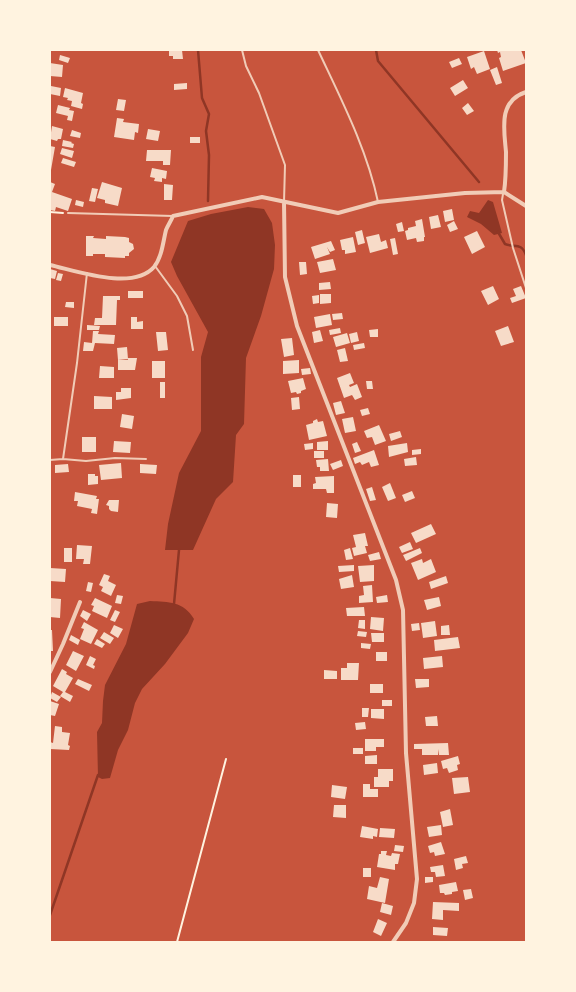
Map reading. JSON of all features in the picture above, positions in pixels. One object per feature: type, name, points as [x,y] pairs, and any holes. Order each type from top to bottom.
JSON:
[{"type":"street","points":[[504,192],[506,180],[504,117],[512,99],[526,92]]},
{"type":"street","points":[[50,265],[123,279],[135,277],[146,273],[155,266],[161,253],[167,228],[173,216],[262,198],[338,213],[378,202],[465,193],[504,192],[526,206]]},
{"type":"street","points":[[284,202],[285,277],[297,326],[396,580],[403,610],[406,753],[418,879],[414,903],[406,923],[393,942]]},
{"type":"street","points":[[50,672],[64,644],[80,602]]},
{"type":"lane","points":[[242,50],[246,66],[266,111],[285,165],[284,202]]},
{"type":"lane","points":[[318,50],[349,116],[374,185],[378,202]]},
{"type":"lane","points":[[504,192],[502,200],[511,240],[526,288]]},
{"type":"lane","points":[[68,213],[173,216]]},
{"type":"lane","points":[[155,266],[177,296],[188,316],[193,350]]},
{"type":"lane","points":[[63,459],[77,363],[87,273]]},
{"type":"lane","points":[[50,460],[146,459]]},
{"type":"path","points":[[50,212],[68,213]]},
{"type":"path","points":[[177,942],[226,759]]},
{"type":"shaded area","points":[[488,200],[493,202],[502,233],[494,235],[481,224],[467,217],[470,211],[479,213]]},
{"type":"shaded area","points":[[248,207],[264,209],[272,223],[275,245],[274,269],[261,316],[246,358],[244,424],[236,435],[233,482],[216,499],[193,550],[165,550],[168,524],[179,473],[201,431],[201,357],[208,332],[171,262],[188,221],[211,214]]},
{"type":"shaded area","points":[[150,601],[169,602],[180,606],[190,613],[194,619],[188,633],[165,664],[142,689],[135,703],[128,730],[118,750],[110,778],[102,779],[98,777],[97,732],[102,723],[105,685],[126,644],[137,604]]},
{"type":"building","points":[[169,50],[182,50],[183,59],[173,59],[173,56],[169,56]]},
{"type":"building","points":[[497,50],[521,50],[526,63],[503,71],[499,58],[501,57],[500,52],[498,53]]},
{"type":"building","points":[[484,51],[490,69],[477,74],[474,67],[471,69],[467,57]]},
{"type":"building","points":[[60,55],[70,58],[68,63],[59,60]]},
{"type":"building","points":[[459,58],[462,64],[452,68],[449,62]]},
{"type":"building","points":[[50,63],[63,65],[62,77],[50,76]]},
{"type":"building","points":[[497,67],[502,83],[496,85],[490,70]]},
{"type":"building","points":[[463,80],[468,88],[455,96],[450,88]]},
{"type":"building","points":[[187,83],[187,89],[174,90],[174,84]]},
{"type":"building","points":[[51,86],[61,88],[60,96],[50,94]]},
{"type":"building","points":[[65,88],[83,93],[82,109],[71,106],[72,101],[63,97]]},
{"type":"building","points":[[118,99],[126,100],[124,111],[116,110]]},
{"type":"building","points":[[468,103],[474,111],[467,115],[462,108]]},
{"type":"building","points":[[58,105],[74,111],[72,121],[67,120],[68,116],[56,113]]},
{"type":"building","points":[[117,118],[124,119],[123,122],[139,124],[138,133],[135,132],[134,140],[114,137]]},
{"type":"building","points":[[52,126],[63,129],[61,139],[57,141],[50,139]]},
{"type":"building","points":[[148,129],[160,131],[158,141],[146,139]]},
{"type":"building","points":[[72,130],[81,133],[80,138],[70,136]]},
{"type":"building","points":[[190,137],[200,137],[200,143],[190,143]]},
{"type":"building","points":[[63,140],[72,142],[74,144],[73,148],[62,146]]},
{"type":"building","points":[[50,146],[55,147],[51,170],[50,170]]},
{"type":"building","points":[[62,148],[74,151],[72,158],[60,154]]},
{"type":"building","points":[[147,150],[171,150],[170,165],[163,165],[163,161],[146,161]]},
{"type":"building","points":[[63,158],[76,162],[74,167],[61,163]]},
{"type":"building","points":[[152,168],[167,171],[166,179],[162,178],[162,182],[154,181],[155,178],[150,177]]},
{"type":"building","points":[[50,182],[55,184],[52,192],[72,199],[68,211],[56,207],[55,211],[50,210]]},
{"type":"building","points":[[102,182],[122,188],[118,206],[105,203],[105,200],[97,198]]},
{"type":"building","points":[[164,184],[173,185],[172,200],[164,200]]},
{"type":"building","points":[[92,188],[98,189],[95,202],[89,201]]},
{"type":"building","points":[[76,200],[84,202],[83,207],[75,205]]},
{"type":"building","points":[[452,209],[454,220],[445,222],[443,211]]},
{"type":"building","points":[[438,215],[441,227],[431,229],[429,217]]},
{"type":"building","points":[[422,219],[424,241],[417,242],[416,238],[407,240],[405,231],[416,226],[415,221]]},
{"type":"building","points":[[454,221],[458,229],[450,232],[447,225]]},
{"type":"building","points":[[402,222],[404,231],[398,232],[396,224]]},
{"type":"building","points":[[362,230],[365,243],[358,245],[355,232]]},
{"type":"building","points":[[477,231],[485,247],[472,254],[464,237]]},
{"type":"building","points":[[379,234],[381,242],[386,240],[388,248],[370,253],[366,237]]},
{"type":"building","points":[[86,236],[106,239],[106,236],[129,238],[129,242],[133,244],[134,249],[125,258],[105,257],[105,254],[86,256]]},
{"type":"building","points":[[353,237],[356,252],[345,254],[340,240]]},
{"type":"building","points":[[395,238],[398,254],[393,255],[390,239]]},
{"type":"building","points":[[331,241],[335,250],[330,252],[327,247],[330,254],[315,259],[311,247]]},
{"type":"building","points":[[333,259],[336,270],[320,273],[317,262]]},
{"type":"building","points":[[299,262],[306,262],[307,274],[300,275]]},
{"type":"building","points":[[50,269],[57,271],[55,279],[50,278]]},
{"type":"building","points":[[58,273],[63,274],[61,281],[56,280]]},
{"type":"building","points":[[330,282],[331,289],[319,290],[319,283]]},
{"type":"building","points":[[493,286],[499,299],[488,305],[481,291]]},
{"type":"building","points":[[521,286],[526,298],[512,303],[510,298],[516,296],[513,289]]},
{"type":"building","points":[[128,291],[143,291],[143,298],[128,298]]},
{"type":"building","points":[[320,294],[331,294],[331,303],[320,304]]},
{"type":"building","points":[[319,295],[319,303],[313,304],[312,296]]},
{"type":"building","points":[[103,296],[120,296],[120,300],[117,300],[116,325],[94,325],[95,318],[102,318]]},
{"type":"building","points":[[66,302],[74,302],[74,308],[65,307]]},
{"type":"building","points":[[342,313],[343,319],[333,320],[332,314]]},
{"type":"building","points":[[330,314],[332,325],[316,328],[314,317]]},
{"type":"building","points":[[54,317],[68,317],[68,326],[54,326]]},
{"type":"building","points":[[131,317],[137,317],[137,322],[143,321],[143,329],[131,329]]},
{"type":"building","points":[[87,325],[100,326],[99,330],[87,330]]},
{"type":"building","points":[[508,326],[514,342],[501,346],[495,331]]},
{"type":"building","points":[[340,328],[341,333],[330,335],[329,330]]},
{"type":"building","points":[[378,329],[378,337],[370,337],[369,330]]},
{"type":"building","points":[[320,330],[323,341],[314,343],[312,332]]},
{"type":"building","points":[[93,331],[99,331],[98,334],[115,335],[114,344],[95,343],[93,351],[83,351],[84,342],[92,343]]},
{"type":"building","points":[[156,332],[166,332],[168,350],[158,351]]},
{"type":"building","points":[[357,332],[359,341],[351,343],[349,334]]},
{"type":"building","points":[[347,333],[350,343],[336,347],[333,337]]},
{"type":"building","points":[[292,338],[294,355],[284,357],[281,339]]},
{"type":"building","points":[[364,343],[365,348],[354,350],[353,345]]},
{"type":"building","points":[[127,347],[128,359],[118,360],[117,348]]},
{"type":"building","points":[[345,348],[348,361],[340,362],[337,350]]},
{"type":"building","points":[[128,358],[137,358],[135,370],[118,370],[118,360],[128,360]]},
{"type":"building","points":[[299,360],[299,373],[283,374],[283,361]]},
{"type":"building","points":[[152,361],[165,361],[165,378],[152,378]]},
{"type":"building","points":[[100,366],[114,367],[114,378],[99,378]]},
{"type":"building","points":[[310,368],[311,374],[302,375],[301,369]]},
{"type":"building","points":[[350,373],[354,383],[349,385],[350,387],[357,384],[362,397],[355,400],[352,395],[344,398],[337,378]]},
{"type":"building","points":[[303,378],[306,389],[301,391],[301,393],[291,393],[288,381]]},
{"type":"building","points":[[366,381],[372,381],[373,389],[367,389]]},
{"type":"building","points":[[160,382],[165,382],[165,398],[160,398]]},
{"type":"building","points":[[121,388],[131,388],[131,398],[116,400],[116,392],[121,392]]},
{"type":"building","points":[[94,396],[112,397],[112,409],[94,409]]},
{"type":"building","points":[[299,397],[300,409],[292,410],[291,398]]},
{"type":"building","points":[[341,401],[345,413],[336,415],[333,403]]},
{"type":"building","points":[[368,408],[370,414],[362,416],[360,410]]},
{"type":"building","points":[[122,414],[134,416],[132,429],[120,427]]},
{"type":"building","points":[[353,417],[356,431],[345,433],[342,419]]},
{"type":"building","points":[[317,419],[318,422],[323,421],[327,436],[309,440],[306,425],[313,423]]},
{"type":"building","points":[[379,425],[386,441],[375,445],[372,437],[367,438],[364,431]]},
{"type":"building","points":[[400,431],[402,437],[391,441],[389,434]]},
{"type":"building","points":[[82,437],[96,437],[96,452],[82,452]]},
{"type":"building","points":[[114,441],[131,442],[130,453],[113,452]]},
{"type":"building","points":[[328,441],[328,450],[317,450],[317,442]]},
{"type":"building","points":[[357,442],[361,451],[355,453],[352,444]]},
{"type":"building","points":[[313,443],[313,449],[305,450],[304,444]]},
{"type":"building","points":[[407,443],[408,452],[389,457],[388,446]]},
{"type":"building","points":[[421,449],[421,454],[412,455],[412,450]]},
{"type":"building","points":[[374,450],[379,465],[371,467],[369,462],[362,465],[360,462],[355,464],[353,458]]},
{"type":"building","points":[[314,451],[324,451],[324,458],[314,458]]},
{"type":"building","points":[[416,457],[417,465],[405,466],[404,459]]},
{"type":"building","points":[[328,459],[329,471],[320,471],[316,460]]},
{"type":"building","points":[[341,460],[343,466],[333,470],[330,464]]},
{"type":"building","points":[[121,463],[122,478],[101,480],[99,465]]},
{"type":"building","points":[[68,464],[69,472],[55,473],[55,465]]},
{"type":"building","points":[[140,464],[157,465],[156,474],[140,473]]},
{"type":"building","points":[[88,474],[98,476],[98,484],[88,485]]},
{"type":"building","points":[[293,475],[301,475],[301,487],[293,487]]},
{"type":"building","points":[[334,476],[334,493],[327,493],[326,489],[313,489],[313,484],[316,483],[315,477]]},
{"type":"building","points":[[390,483],[396,498],[388,501],[382,487]]},
{"type":"building","points":[[372,487],[376,500],[370,501],[366,489]]},
{"type":"building","points":[[412,491],[415,498],[405,502],[402,495]]},
{"type":"building","points":[[75,492],[97,496],[96,499],[99,499],[97,514],[91,513],[92,509],[77,506],[78,501],[74,501]]},
{"type":"building","points":[[109,500],[119,500],[118,512],[111,511],[109,506],[106,505]]},
{"type":"building","points":[[327,503],[338,504],[337,518],[326,517]]},
{"type":"building","points":[[431,524],[436,534],[416,543],[411,533]]},
{"type":"building","points":[[365,533],[368,546],[365,546],[367,553],[354,556],[352,548],[356,547],[353,535]]},
{"type":"building","points":[[410,542],[413,549],[402,553],[399,547]]},
{"type":"building","points":[[77,545],[92,546],[90,564],[83,564],[84,559],[76,559]]},
{"type":"building","points":[[64,548],[72,548],[72,562],[64,562]]},
{"type":"building","points":[[350,548],[353,559],[346,560],[344,550]]},
{"type":"building","points":[[420,548],[422,553],[406,561],[403,555]]},
{"type":"building","points":[[379,552],[381,559],[370,561],[368,555]]},
{"type":"building","points":[[422,559],[423,563],[431,559],[436,572],[418,580],[411,563]]},
{"type":"building","points":[[354,565],[354,571],[339,572],[338,566]]},
{"type":"building","points":[[374,565],[374,581],[360,582],[358,566]]},
{"type":"building","points":[[50,568],[66,569],[65,582],[50,581]]},
{"type":"building","points":[[104,574],[110,576],[108,581],[116,585],[111,596],[101,591],[103,587],[99,585]]},
{"type":"building","points":[[352,575],[354,587],[341,589],[339,579]]},
{"type":"building","points":[[446,576],[448,583],[431,589],[429,582]]},
{"type":"building","points":[[88,582],[93,583],[91,592],[86,591]]},
{"type":"building","points":[[372,585],[373,602],[359,603],[359,596],[364,595],[363,586]]},
{"type":"building","points":[[117,595],[123,596],[121,604],[115,603]]},
{"type":"building","points":[[387,595],[388,602],[377,603],[376,597]]},
{"type":"building","points":[[439,597],[441,606],[427,610],[424,600]]},
{"type":"building","points":[[50,598],[61,599],[60,618],[50,617]]},
{"type":"building","points":[[95,598],[112,606],[107,618],[92,611],[94,606],[91,605]]},
{"type":"building","points":[[364,607],[365,616],[347,616],[346,608]]},
{"type":"building","points":[[83,610],[91,614],[87,621],[80,616]]},
{"type":"building","points":[[115,610],[120,612],[115,622],[110,620]]},
{"type":"building","points":[[371,617],[384,618],[383,631],[370,629]]},
{"type":"building","points":[[359,620],[365,620],[365,629],[358,628]]},
{"type":"building","points":[[435,621],[437,636],[423,638],[421,623]]},
{"type":"building","points":[[84,622],[98,630],[91,644],[80,639],[84,629],[81,628]]},
{"type":"building","points":[[419,623],[420,630],[412,631],[411,624]]},
{"type":"building","points":[[114,625],[123,629],[118,638],[110,633]]},
{"type":"building","points":[[449,625],[450,635],[441,635],[441,626]]},
{"type":"building","points":[[50,630],[52,630],[53,651],[50,651]]},
{"type":"building","points":[[358,631],[367,632],[366,637],[357,636]]},
{"type":"building","points":[[104,632],[114,638],[110,644],[100,638]]},
{"type":"building","points":[[371,633],[384,633],[384,642],[372,642]]},
{"type":"building","points":[[71,635],[80,640],[78,645],[69,640]]},
{"type":"building","points":[[458,637],[460,648],[435,651],[434,640]]},
{"type":"building","points":[[97,639],[105,644],[102,648],[94,644]]},
{"type":"building","points":[[361,643],[371,644],[370,649],[361,648]]},
{"type":"building","points":[[73,651],[84,656],[76,671],[66,665]]},
{"type":"building","points":[[376,652],[387,652],[387,661],[376,661]]},
{"type":"building","points":[[90,656],[96,659],[93,665],[95,666],[94,669],[86,665]]},
{"type":"building","points":[[442,656],[443,667],[424,669],[423,658]]},
{"type":"building","points":[[347,663],[359,663],[358,680],[341,680],[341,668],[347,668]]},
{"type":"building","points":[[62,669],[73,678],[65,692],[73,696],[70,702],[60,696],[63,692],[53,686]]},
{"type":"building","points":[[324,670],[337,671],[337,679],[324,679]]},
{"type":"building","points":[[78,679],[92,685],[89,691],[75,684]]},
{"type":"building","points":[[415,679],[429,679],[429,687],[416,688]]},
{"type":"building","points":[[370,684],[383,684],[383,693],[370,693]]},
{"type":"building","points":[[52,692],[61,697],[57,702],[50,698]]},
{"type":"building","points":[[382,700],[392,700],[392,706],[382,706]]},
{"type":"building","points":[[50,701],[59,704],[55,716],[50,715]]},
{"type":"building","points":[[362,708],[369,708],[368,717],[362,717]]},
{"type":"building","points":[[371,709],[384,709],[384,719],[371,718]]},
{"type":"building","points":[[437,716],[438,726],[426,726],[425,717]]},
{"type":"building","points":[[365,722],[366,729],[356,730],[355,723]]},
{"type":"building","points":[[55,726],[62,727],[62,732],[70,733],[69,750],[50,749],[50,742],[53,743]]},
{"type":"building","points":[[365,739],[384,739],[384,747],[376,747],[376,751],[365,751]]},
{"type":"building","points":[[448,743],[449,755],[439,755],[438,749],[438,755],[422,755],[422,749],[414,749],[414,744]]},
{"type":"building","points":[[353,748],[363,748],[363,754],[353,754]]},
{"type":"building","points":[[377,755],[377,764],[365,764],[365,756]]},
{"type":"building","points":[[458,756],[460,764],[457,765],[458,770],[449,773],[447,768],[443,769],[441,761]]},
{"type":"building","points":[[437,763],[438,773],[424,775],[423,765]]},
{"type":"building","points":[[378,769],[393,769],[393,781],[389,781],[389,787],[374,787],[374,777],[378,777]]},
{"type":"building","points":[[468,777],[470,792],[454,794],[452,778]]},
{"type":"building","points":[[363,784],[370,784],[370,789],[378,789],[378,797],[363,797]]},
{"type":"building","points":[[332,785],[347,787],[345,799],[331,797]]},
{"type":"building","points":[[334,805],[346,805],[346,818],[333,817]]},
{"type":"building","points":[[450,809],[453,825],[443,827],[440,812]]},
{"type":"building","points":[[441,825],[442,835],[429,837],[427,827]]},
{"type":"building","points":[[362,826],[378,829],[377,837],[373,836],[373,839],[360,837]]},
{"type":"building","points":[[380,828],[395,829],[394,838],[379,837]]},
{"type":"building","points":[[441,842],[445,854],[435,856],[434,852],[430,853],[428,846]]},
{"type":"building","points":[[395,845],[404,846],[403,852],[394,851]]},
{"type":"building","points":[[381,851],[387,851],[386,855],[391,856],[392,853],[400,854],[398,864],[395,864],[395,870],[377,867]]},
{"type":"building","points":[[466,856],[468,863],[462,864],[463,868],[456,870],[454,859]]},
{"type":"building","points":[[443,865],[445,876],[436,877],[435,872],[431,872],[430,867]]},
{"type":"building","points":[[363,868],[371,868],[371,877],[363,877]]},
{"type":"building","points":[[380,877],[389,879],[385,903],[367,899],[369,886],[377,888]]},
{"type":"building","points":[[425,877],[433,877],[433,882],[425,883]]},
{"type":"building","points":[[456,882],[458,891],[445,895],[440,893],[439,885]]},
{"type":"building","points":[[471,889],[473,898],[465,900],[463,890]]},
{"type":"building","points":[[433,902],[459,903],[459,911],[443,910],[443,920],[432,919]]},
{"type":"building","points":[[382,903],[393,906],[391,915],[380,912]]},
{"type":"building","points":[[378,919],[387,923],[381,936],[373,932]]},
{"type":"building","points":[[433,927],[448,928],[447,936],[433,935]]},
{"type":"waterway","points":[[198,50],[202,98],[209,114],[206,131],[209,155],[208,201]]},
{"type":"waterway","points":[[376,50],[378,61],[479,182]]},
{"type":"waterway","points":[[498,232],[505,244],[522,248],[526,255]]},
{"type":"waterway","points":[[174,604],[179,550]]},
{"type":"waterway","points":[[50,915],[98,775]]}]
